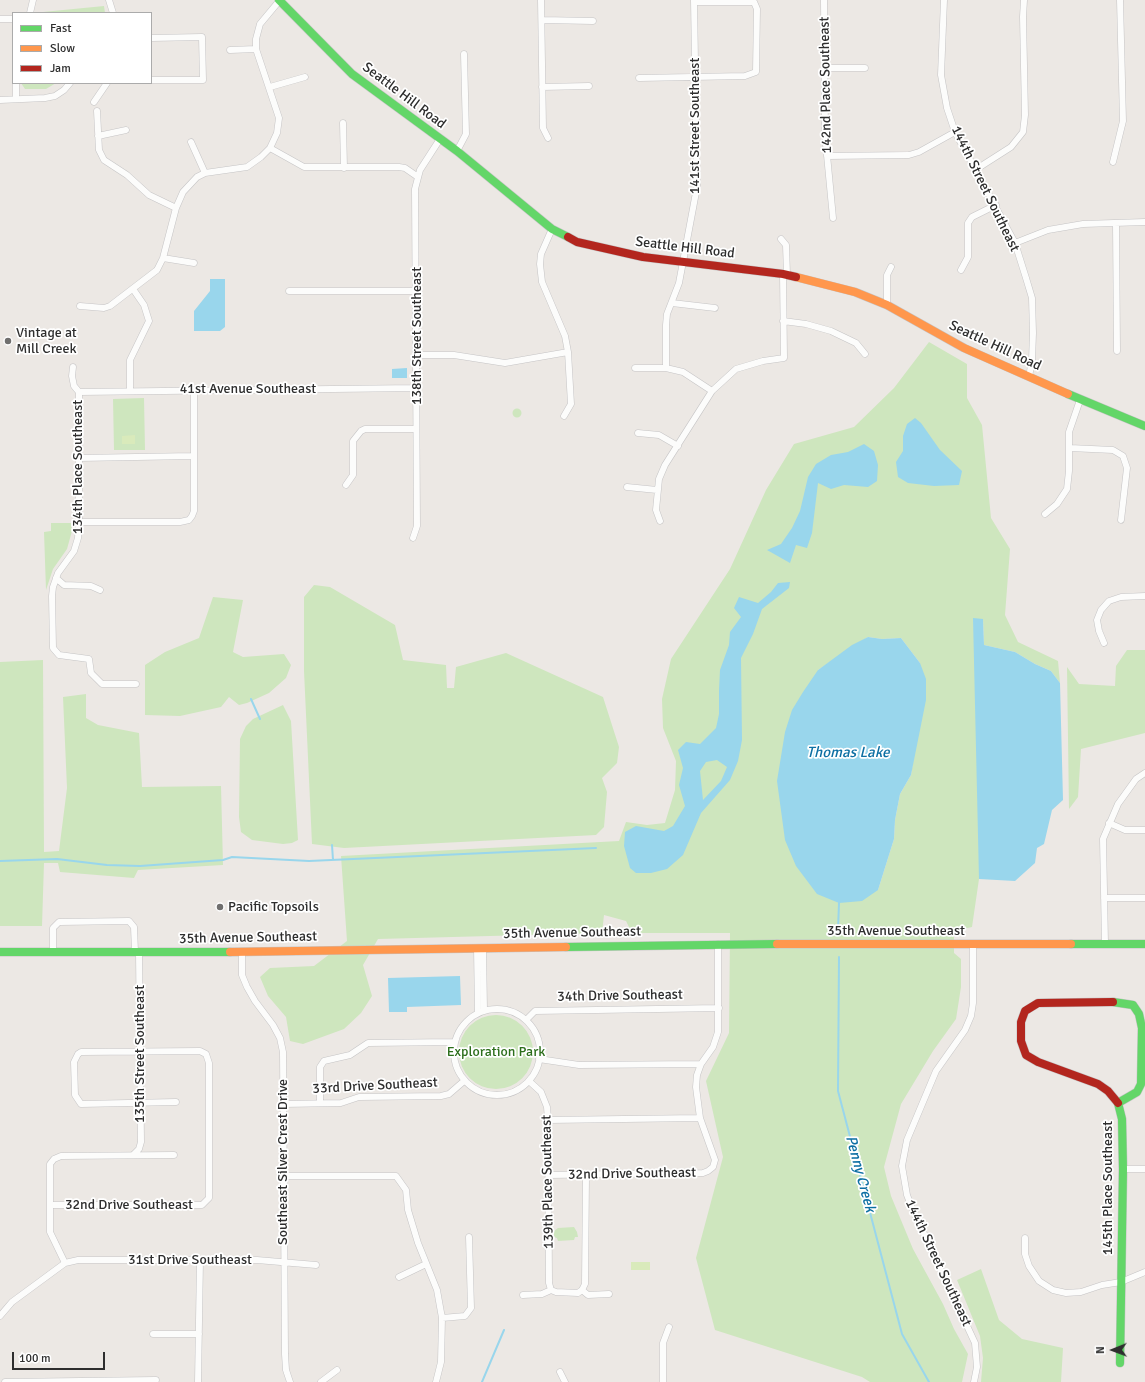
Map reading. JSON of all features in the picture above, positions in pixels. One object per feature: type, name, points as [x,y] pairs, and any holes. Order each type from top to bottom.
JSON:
[{"type":"street","points":[[30,12],[33,0]]},
{"type":"street","points":[[109,0],[113,12]]},
{"type":"street","points":[[80,306],[104,308],[110,306],[156,270],[163,258],[176,208],[183,192],[197,177],[205,173],[247,167],[261,157],[270,148],[275,140],[279,125],[276,106],[256,49],[260,24],[280,0]]},
{"type":"street","name":"Seattle Hill Road","points":[[280,0],[352,74],[440,140],[457,150],[552,229],[577,242],[643,257],[785,274],[855,292],[887,305],[964,348],[1080,400],[1145,426]]},
{"type":"street","points":[[542,0],[543,128],[548,138]]},
{"type":"street","name":"142nd Place Southeast","points":[[824,0],[825,134],[833,218]]},
{"type":"street","name":"144th Street Southeast","points":[[944,0],[941,75],[947,108],[956,132],[975,170],[996,205],[1015,243],[1032,298],[1032,360],[1029,377]]},
{"type":"street","points":[[975,170],[1011,147],[1023,132],[1025,115],[1024,0]]},
{"type":"street","points":[[1113,162],[1123,121],[1120,0]]},
{"type":"street","points":[[639,78],[745,76],[756,72],[758,64],[757,9],[754,2],[694,1]]},
{"type":"street","name":"141st Street Southeast","points":[[666,368],[667,314],[679,283],[697,187],[694,1]]},
{"type":"street","points":[[0,19],[12,19]]},
{"type":"street","points":[[542,20],[593,21]]},
{"type":"street","points":[[152,38],[202,37],[203,80],[152,80]]},
{"type":"street","points":[[230,50],[256,49]]},
{"type":"street","points":[[457,150],[466,134],[464,54]]},
{"type":"street","points":[[825,68],[865,68]]},
{"type":"street","points":[[270,87],[305,78]]},
{"type":"street","points":[[16,84],[16,99]]},
{"type":"street","points":[[0,100],[45,98],[55,96],[64,90],[69,84]]},
{"type":"street","points":[[94,102],[106,84]]},
{"type":"street","points":[[542,87],[589,86]]},
{"type":"street","points":[[97,111],[99,150],[104,160],[126,175],[149,195],[176,208]]},
{"type":"street","points":[[343,123],[344,168]]},
{"type":"street","points":[[98,136],[126,130]]},
{"type":"street","points":[[827,156],[909,154],[918,152],[956,132]]},
{"type":"street","name":"138th Street Southeast","points":[[413,538],[417,526],[416,430],[418,388],[415,189],[418,177],[440,140]]},
{"type":"street","points":[[191,142],[205,173]]},
{"type":"street","points":[[270,148],[304,167],[400,167],[406,168],[418,177]]},
{"type":"street","points":[[961,270],[968,257],[968,224],[972,217],[996,205]]},
{"type":"street","points":[[1015,243],[1048,230],[1083,224],[1145,222]]},
{"type":"street","points":[[1116,223],[1117,351]]},
{"type":"street","points":[[552,229],[542,254],[540,264],[542,282],[565,336],[568,352],[571,404],[564,416]]},
{"type":"street","points":[[660,521],[656,510],[657,490],[665,465],[712,391],[736,369],[763,360],[784,358],[783,321],[786,245],[781,239]]},
{"type":"street","points":[[163,258],[194,262]]},
{"type":"street","points":[[887,305],[887,275],[891,267]]},
{"type":"street","points":[[130,390],[130,360],[148,321],[144,305],[133,289]]},
{"type":"street","points":[[288,291],[417,291]]},
{"type":"street","points":[[672,304],[715,308]]},
{"type":"street","points":[[783,321],[806,324],[831,331],[856,343],[865,354]]},
{"type":"street","points":[[418,355],[454,356],[505,363],[568,352]]},
{"type":"street","name":"134th Place Southeast","points":[[73,367],[72,376],[74,386],[79,392],[80,522],[78,538],[74,551],[56,578],[52,596],[52,648],[59,655],[89,659],[91,673],[102,684],[136,684]]},
{"type":"street","points":[[635,368],[666,368],[683,372],[712,391]]},
{"type":"street","name":"41st Avenue Southeast","points":[[79,392],[130,390],[418,388]]},
{"type":"street","points":[[80,522],[180,522],[189,520],[194,511],[194,390]]},
{"type":"street","points":[[1046,514],[1057,504],[1067,488],[1070,448],[1069,432],[1080,400]]},
{"type":"street","points":[[346,485],[353,475],[354,441],[361,431],[366,429],[416,430]]},
{"type":"street","points":[[638,433],[660,435],[678,446]]},
{"type":"street","points":[[1070,448],[1113,450],[1123,456],[1127,468],[1121,520]]},
{"type":"street","points":[[79,458],[193,456]]},
{"type":"street","points":[[627,487],[657,490]]},
{"type":"street","points":[[56,578],[64,585],[91,586],[100,590]]},
{"type":"street","points":[[1104,643],[1098,631],[1097,620],[1101,610],[1109,601],[1121,597],[1145,596]]},
{"type":"street","points":[[1105,944],[1103,839],[1109,823],[1128,788],[1136,778],[1145,773]]},
{"type":"street","points":[[1109,823],[1125,830],[1145,830]]},
{"type":"street","points":[[1104,898],[1145,898]]},
{"type":"street","name":"135th Street Southeast","points":[[54,952],[53,928],[59,922],[129,921],[134,927],[137,952],[141,1051],[141,1142],[139,1149],[134,1154]]},
{"type":"street","points":[[548,1120],[700,1118],[696,1087],[697,1075],[713,1047],[718,1032],[718,944]]},
{"type":"street","name":"35th Avenue Southeast","points":[[0,952],[242,952],[718,944],[1145,944]]},
{"type":"street","name":"144th Street Southeast","points":[[974,944],[973,1003],[970,1016],[965,1030],[936,1071],[907,1140],[902,1166],[907,1195],[912,1208],[975,1343],[977,1367],[974,1382]]},
{"type":"street","points":[[480,948],[481,1011]]},
{"type":"street","name":"Southeast Silver Crest Drive","points":[[242,952],[242,975],[255,1001],[273,1024],[280,1038],[283,1052],[285,1354],[286,1370],[290,1382]]},
{"type":"street","name":"145th Place Southeast","points":[[1118,1102],[1138,1092],[1142,1084],[1142,1028],[1139,1014],[1133,1005],[1119,1002],[1038,1003],[1025,1011],[1021,1022],[1021,1041],[1026,1055],[1038,1062],[1098,1084],[1108,1091],[1118,1102],[1122,1119],[1123,1169],[1120,1363]]},
{"type":"street","name":"34th Drive Southeast","points":[[526,1020],[536,1011],[719,1008]]},
{"type":"street","points":[[499,1009],[509,1011],[526,1020],[536,1034],[540,1051],[536,1071],[529,1081],[514,1091],[497,1096],[485,1094],[473,1089],[464,1081],[457,1069],[453,1056],[454,1042],[463,1025],[481,1011],[499,1009]]},
{"type":"street","points":[[320,1103],[320,1067],[324,1061],[350,1055],[368,1044],[454,1042]]},
{"type":"street","points":[[141,1051],[81,1052],[78,1054],[74,1062],[75,1095],[81,1104],[176,1102]]},
{"type":"street","name":"32nd Drive Southeast","points":[[50,1205],[202,1205],[207,1202],[209,1198],[209,1063],[206,1054],[200,1051],[141,1051]]},
{"type":"street","points":[[539,1059],[579,1065],[702,1064]]},
{"type":"street","name":"33rd Drive Southeast","points":[[283,1104],[341,1103],[359,1097],[441,1096],[449,1094],[464,1081]]},
{"type":"street","name":"139th Place Southeast","points":[[529,1081],[541,1092],[547,1107],[549,1175],[549,1283],[552,1290]]},
{"type":"street","name":"32nd Drive Southeast","points":[[549,1175],[586,1176],[703,1173],[713,1167],[715,1160],[700,1118]]},
{"type":"street","points":[[0,1316],[12,1302],[65,1263],[50,1232],[50,1164],[54,1159],[61,1156],[174,1154]]},
{"type":"street","points":[[1123,1169],[1145,1169]]},
{"type":"street","points":[[283,1176],[396,1176],[406,1190],[408,1210],[418,1244],[437,1290],[442,1318],[441,1362],[436,1382]]},
{"type":"street","points":[[523,1295],[542,1294],[552,1290],[556,1292],[578,1293],[582,1290],[585,1284],[586,1176]]},
{"type":"street","points":[[442,1318],[465,1316],[471,1308],[469,1237]]},
{"type":"street","points":[[1025,1238],[1025,1254],[1029,1266],[1039,1280],[1052,1290],[1066,1293],[1081,1292],[1121,1282],[1145,1272]]},
{"type":"street","name":"31st Drive Southeast","points":[[65,1263],[78,1260],[258,1260],[316,1265]]},
{"type":"street","points":[[198,1382],[200,1260]]},
{"type":"street","points":[[399,1277],[426,1264]]},
{"type":"street","points":[[582,1290],[588,1294],[609,1294]]},
{"type":"street","points":[[663,1382],[663,1343],[670,1327]]},
{"type":"street","points":[[153,1334],[199,1334]]},
{"type":"street","points":[[321,1382],[337,1370]]},
{"type":"street","points":[[560,1372],[565,1382]]},
{"type":"street","points":[[5,1382],[156,1380]]},
{"type":"green space","points":[[104,6],[105,12],[43,12]]},
{"type":"green space","points":[[22,84],[54,84],[46,89],[25,89]]},
{"type":"green space","points":[[929,342],[967,364],[967,398],[982,425],[991,518],[1010,549],[1005,615],[1018,642],[1058,661],[1060,683],[1051,671],[1035,664],[1015,652],[984,645],[983,619],[979,879],[972,927],[954,931],[954,953],[961,959],[961,987],[956,1019],[933,1051],[901,1104],[884,1167],[891,1196],[913,1249],[968,1354],[962,1382],[870,1382],[862,1377],[715,1330],[696,1258],[723,1157],[706,1081],[729,1033],[730,933],[632,933],[626,921],[604,915],[602,933],[378,939],[363,965],[372,996],[361,1013],[344,1029],[303,1044],[290,1041],[286,1017],[268,996],[260,977],[270,968],[314,966],[347,941],[341,856],[619,841],[626,822],[647,825],[665,823],[675,790],[676,761],[663,728],[662,699],[671,659],[730,569],[766,490],[794,444],[854,427],[894,388]],"holes":[[[868,637],[882,639],[901,638],[920,663],[915,748],[911,775],[900,794],[895,820],[894,839],[878,890],[818,670]]]},
{"type":"green space","points":[[144,398],[145,450],[114,450],[113,399]]},
{"type":"green space","points":[[517,408],[522,413],[517,418],[512,413]]},
{"type":"green space","points":[[135,435],[135,444],[122,444],[122,436]]},
{"type":"green space","points":[[51,523],[71,523],[72,531],[67,549],[53,569],[46,590],[44,532],[51,531]]},
{"type":"green space","points":[[314,585],[330,587],[395,625],[403,660],[446,665],[447,688],[454,688],[456,667],[506,653],[603,697],[619,747],[617,763],[602,778],[607,792],[604,827],[596,835],[344,848],[312,844],[304,671],[304,597]]},
{"type":"green space","points":[[213,597],[243,600],[233,652],[243,657],[284,654],[291,665],[286,678],[269,693],[247,703],[239,705],[229,697],[221,707],[180,716],[145,715],[145,665],[165,652],[199,638]]},
{"type":"green space","points":[[1127,650],[1145,650],[1145,733],[1081,749],[1078,797],[1069,809],[1067,667],[1079,684],[1115,686],[1116,666]]},
{"type":"green space","points":[[43,660],[44,852],[59,851],[67,788],[63,697],[86,694],[86,718],[98,725],[139,733],[142,787],[221,786],[223,865],[138,870],[134,878],[60,872],[58,863],[44,863],[42,926],[0,926],[0,662]]},
{"type":"green space","points":[[283,705],[291,721],[298,840],[292,843],[283,844],[252,840],[241,832],[239,817],[240,739],[246,726],[253,719]]},
{"type":"green space","name":"Exploration Park","points":[[496,1015],[517,1021],[527,1031],[533,1052],[527,1073],[517,1083],[496,1089],[475,1083],[465,1073],[459,1052],[465,1031],[475,1021]]},
{"type":"green space","points":[[574,1227],[578,1237],[575,1237],[574,1240],[558,1241],[557,1238],[554,1237],[554,1231],[558,1228]]},
{"type":"green space","points":[[631,1262],[650,1262],[650,1270],[631,1270]]},
{"type":"green space","points":[[981,1269],[999,1320],[1022,1339],[1063,1348],[1061,1382],[981,1382],[983,1358],[980,1336],[957,1280]]},
{"type":"water","points":[[210,279],[225,279],[225,327],[220,331],[194,331],[194,311],[210,291]]},
{"type":"water","points":[[407,368],[407,378],[392,378],[392,369]]},
{"type":"water","points":[[915,418],[921,423],[940,450],[962,471],[959,485],[934,486],[908,483],[898,477],[896,462],[903,451],[903,436],[907,424]]},
{"type":"water","points":[[864,444],[874,451],[878,465],[877,481],[868,487],[844,485],[831,489],[818,483],[812,533],[807,548],[796,545],[790,563],[767,550],[781,544],[792,528],[800,511],[808,477],[816,464],[831,455],[848,452]]},
{"type":"water","points":[[790,582],[789,588],[762,609],[753,634],[741,658],[742,740],[738,761],[730,780],[701,813],[683,855],[667,869],[651,873],[636,873],[630,868],[624,846],[625,832],[636,826],[664,831],[673,826],[685,806],[679,785],[683,768],[678,750],[686,742],[700,744],[716,728],[719,714],[720,670],[729,645],[730,632],[741,617],[734,608],[739,597],[758,603],[771,592],[778,583]],"holes":[[[717,760],[727,767],[721,781],[703,800],[700,771],[706,762]]]},
{"type":"water","points":[[973,618],[983,619],[984,645],[1015,652],[1035,664],[1051,671],[1060,683],[1063,800],[1052,810],[1044,844],[1037,848],[1035,863],[1015,881],[979,879]]},
{"type":"water","name":"Thomas Lake","points":[[868,637],[882,639],[901,638],[920,663],[926,679],[926,700],[911,775],[900,794],[895,820],[894,839],[878,890],[862,901],[839,903],[817,894],[796,866],[785,840],[777,781],[785,732],[792,710],[803,692],[818,670],[852,645]]},
{"type":"water","points":[[460,976],[461,1005],[407,1007],[407,1012],[389,1012],[388,978]]},
{"type":"waterway","points":[[251,699],[260,719]]},
{"type":"waterway","points":[[332,845],[333,860]]},
{"type":"waterway","points":[[0,861],[57,859],[107,865],[140,866],[223,860],[232,857],[309,861],[596,848]]},
{"type":"waterway","name":"Penny Creek","points":[[838,930],[839,903]]},
{"type":"waterway","name":"Penny Creek","points":[[839,957],[838,1091],[902,1334],[929,1382]]},
{"type":"waterway","points":[[482,1382],[504,1330]]},
{"type":"traffic: fast","points":[[279,0],[352,74],[457,151],[552,229],[568,237]]},
{"type":"traffic: fast","points":[[1068,394],[1145,426]]},
{"type":"traffic: fast","points":[[566,947],[777,944]]},
{"type":"traffic: fast","points":[[1071,944],[1145,944]]},
{"type":"traffic: fast","points":[[0,952],[230,952]]},
{"type":"traffic: fast","points":[[1113,1002],[1133,1005],[1139,1014],[1142,1028],[1141,1084],[1137,1092],[1118,1103],[1122,1119],[1123,1169],[1120,1363]]},
{"type":"traffic: slow","points":[[796,277],[855,292],[887,305],[964,348],[1068,394]]},
{"type":"traffic: slow","points":[[777,944],[1071,944]]},
{"type":"traffic: slow","points":[[230,952],[566,947]]},
{"type":"traffic: jam","points":[[568,237],[577,242],[643,257],[783,274],[796,277]]},
{"type":"traffic: jam","points":[[1113,1002],[1038,1003],[1025,1011],[1021,1022],[1021,1041],[1026,1055],[1038,1062],[1098,1084],[1108,1091],[1118,1103]]},
{"type":"place","name":"Vintage at Mill Creek","points":[[8,341]]},
{"type":"place","name":"Pacific Topsoils","points":[[220,907]]}]
